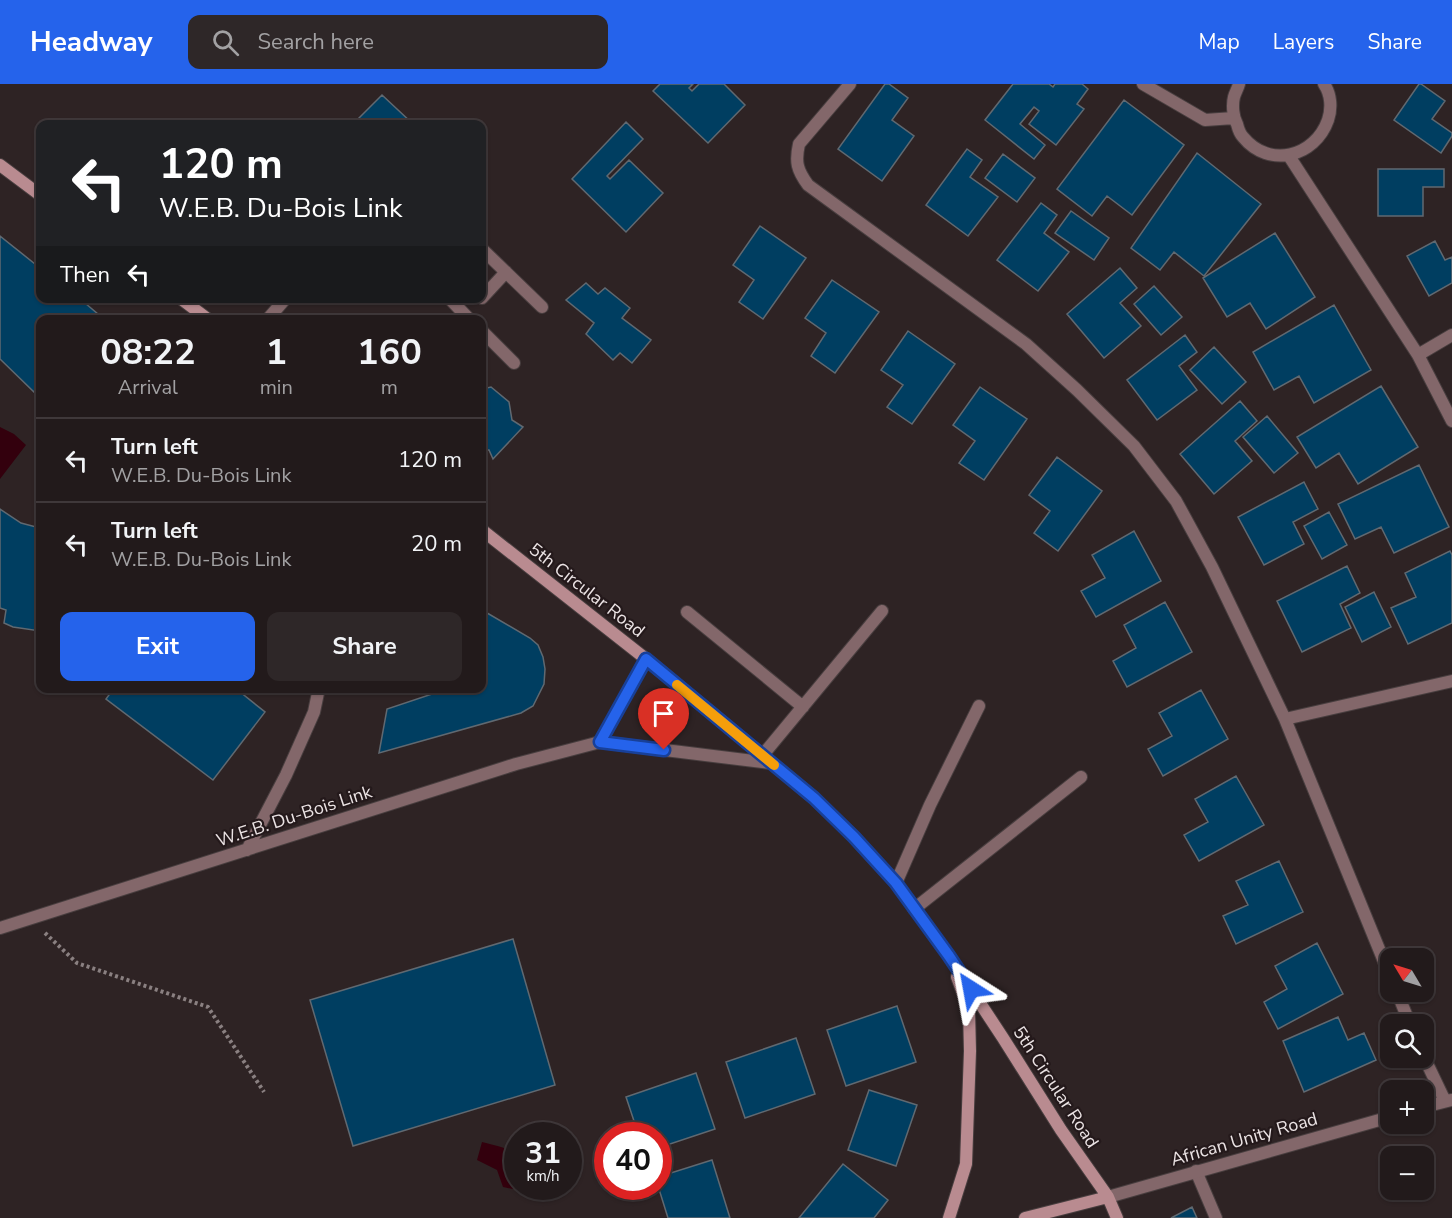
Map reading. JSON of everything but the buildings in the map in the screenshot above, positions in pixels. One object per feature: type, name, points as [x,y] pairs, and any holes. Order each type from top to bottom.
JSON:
[{"type":"street","points":[[850,84],[799,144],[797,165],[801,176],[808,185],[1026,344],[1134,446],[1176,501],[1212,567],[1286,719],[1380,951]]},
{"type":"street","points":[[1143,84],[1204,120],[1234,118]]},
{"type":"street","points":[[1239,84],[1233,98],[1234,118],[1242,136],[1257,150],[1272,155],[1290,156],[1309,147],[1324,131],[1331,111],[1328,89],[1324,84]]},
{"type":"street","points":[[1290,156],[1418,355],[1452,421]]},
{"type":"street","points":[[0,165],[36,192]]},
{"type":"street","points":[[486,253],[542,307]]},
{"type":"street","points":[[486,293],[506,272]]},
{"type":"street","points":[[186,303],[202,315]]},
{"type":"street","points":[[271,315],[282,303]]},
{"type":"street","points":[[455,303],[466,315]]},
{"type":"street","points":[[1418,355],[1452,335]]},
{"type":"street","points":[[486,336],[514,363]]},
{"type":"street","name":"5th Circular Road","points":[[486,533],[646,659],[814,798],[854,837],[896,883],[949,956],[1061,1130],[1108,1197],[1117,1218]]},
{"type":"street","points":[[766,759],[803,707],[882,611]]},
{"type":"street","points":[[687,612],[803,707]]},
{"type":"street","points":[[600,742],[646,659]]},
{"type":"street","points":[[1286,719],[1452,681]]},
{"type":"street","points":[[247,850],[286,776],[314,712],[318,693]]},
{"type":"street","points":[[896,883],[930,805],[979,706]]},
{"type":"street","name":"W.E.B. Du-Bois Link","points":[[0,928],[516,764],[600,742],[766,759]]},
{"type":"street","points":[[914,909],[1081,777]]},
{"type":"street","points":[[948,1218],[966,1164],[970,1051],[969,1010],[949,956]]},
{"type":"street","points":[[1431,1068],[1448,1100]]},
{"type":"street","name":"African Unity Road","points":[[1108,1197],[1380,1120]]},
{"type":"street","points":[[1196,1171],[1216,1218]]},
{"type":"street","points":[[1025,1218],[1108,1197]]},
{"type":"path","points":[[29,919],[77,963],[208,1007],[264,1092]]},
{"type":"shaded area","points":[[0,427],[14,434],[26,445],[0,479]]},
{"type":"shaded area","points":[[482,1142],[504,1148],[504,1187],[497,1170],[477,1160]]},
{"type":"slow traffic","points":[[677,685],[774,765]]},
{"type":"route","points":[[664,750],[600,742],[646,659],[814,798],[854,837],[896,883],[971,989]]}]
